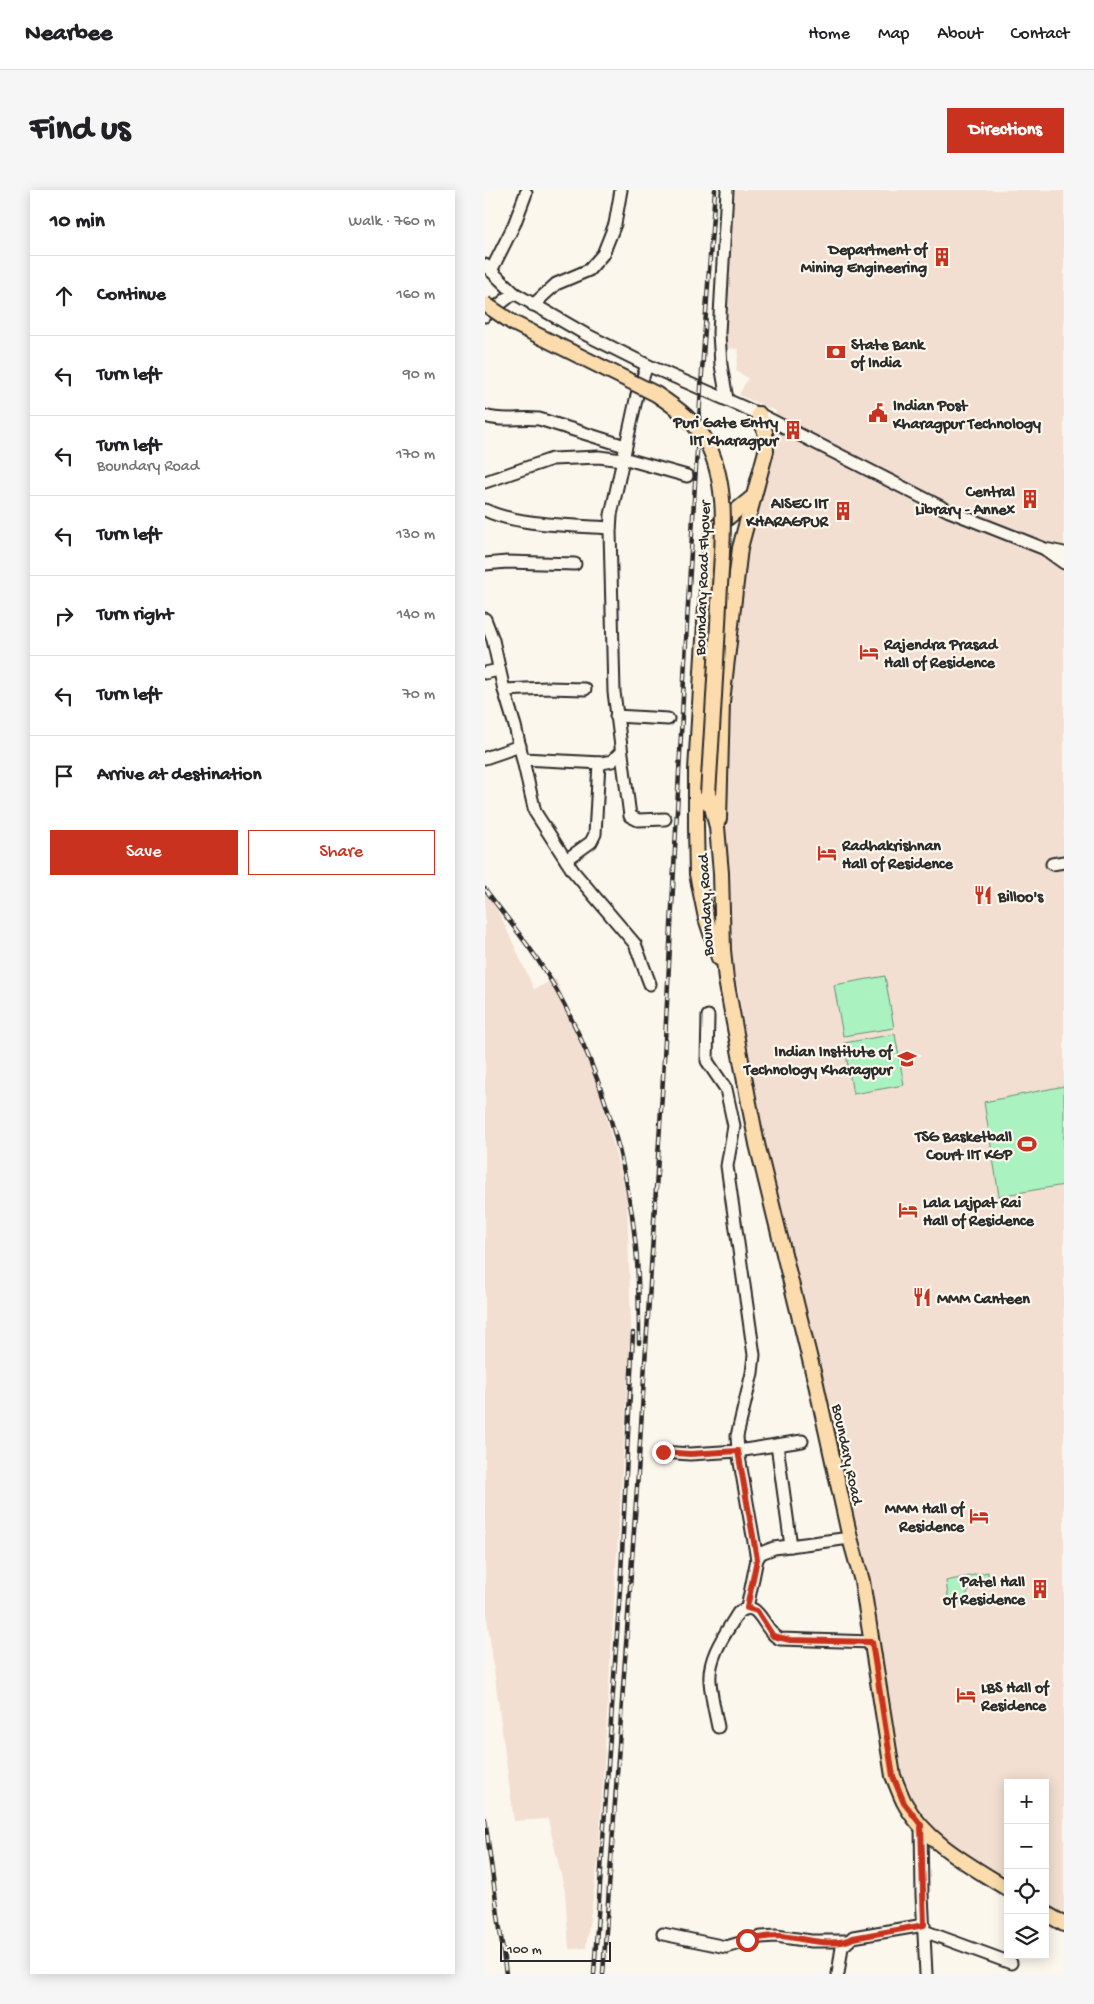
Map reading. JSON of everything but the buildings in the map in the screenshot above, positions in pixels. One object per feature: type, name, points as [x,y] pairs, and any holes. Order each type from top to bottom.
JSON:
[{"type":"main road","name":"Boundary Road Flyover","points":[[485,304],[513,323],[656,394],[677,408],[696,426],[708,446],[717,469],[721,496],[722,528],[707,797],[712,807],[717,827]]},
{"type":"main road","points":[[717,827],[720,812],[719,758],[722,702],[741,548],[766,451],[765,432],[759,414]]},
{"type":"main road","name":"Boundary Road","points":[[726,980],[706,918],[697,874],[698,731],[710,541],[715,528],[753,497]]},
{"type":"main road","points":[[696,816],[707,797]]},
{"type":"main road","name":"Boundary Road","points":[[717,827],[726,980],[757,1144],[816,1384],[861,1581],[893,1776],[904,1803],[921,1825],[961,1859],[1004,1886]]},
{"type":"main road","points":[[697,874],[721,873]]},
{"type":"main road","points":[[1048,1914],[1064,1924]]},
{"type":"street","points":[[533,305],[556,284],[589,270],[603,254],[615,224],[621,190]]},
{"type":"street","points":[[727,190],[719,333],[721,365],[727,399]]},
{"type":"street","points":[[527,193],[514,225],[488,268],[514,293],[585,334],[647,365],[759,414],[949,511],[1045,549],[1064,553]]},
{"type":"street","points":[[485,316],[514,293]]},
{"type":"street","points":[[647,365],[637,395],[625,446],[610,528],[612,644],[616,716],[631,816],[638,820],[665,819]]},
{"type":"street","points":[[485,416],[539,419],[625,446]]},
{"type":"street","points":[[485,482],[552,458],[599,457],[623,459],[687,476]]},
{"type":"street","points":[[485,510],[511,518],[545,523],[610,528]]},
{"type":"street","points":[[1045,549],[1064,563]]},
{"type":"street","points":[[485,564],[507,562],[575,564]]},
{"type":"street","points":[[485,619],[493,640],[535,812],[586,888],[614,917],[635,944],[650,984]]},
{"type":"street","points":[[485,673],[499,670]]},
{"type":"street","points":[[504,690],[585,689]]},
{"type":"street","points":[[616,716],[668,719]]},
{"type":"street","points":[[485,758],[520,746]]},
{"type":"street","points":[[523,759],[599,763],[612,760],[621,752]]},
{"type":"street","points":[[566,860],[591,842],[595,834],[599,763]]},
{"type":"street","points":[[1052,864],[1064,862]]},
{"type":"street","points":[[708,1016],[707,1062],[726,1089],[734,1126],[727,1166],[753,1355],[752,1374],[737,1436],[757,1559],[747,1608]]},
{"type":"street","points":[[663,1452],[690,1454],[738,1451],[802,1441]]},
{"type":"street","points":[[777,1445],[791,1546]]},
{"type":"street","points":[[757,1559],[766,1550],[850,1538]]},
{"type":"street","points":[[718,1727],[710,1670],[716,1650],[738,1613],[747,1608],[757,1611],[773,1636],[780,1639],[872,1642]]},
{"type":"street","points":[[921,1825],[926,1974]]},
{"type":"street","points":[[838,1974],[840,1953],[847,1941],[853,1938],[924,1928],[1011,1963]]},
{"type":"street","points":[[663,1934],[726,1947],[761,1937],[776,1936],[811,1942],[847,1941]]},
{"type":"shaded area","name":"Indian Institute of Technology Kharagpur","points":[[734,190],[1064,190],[1064,1919],[1049,1910],[1049,1779],[1004,1779],[1004,1882],[955,1851],[920,1815],[907,1798],[898,1773],[890,1713],[831,1430],[759,1135],[761,1130],[738,988],[732,983],[726,942],[723,748],[742,568],[776,411],[739,395],[748,378],[736,371],[739,349],[725,348]]},
{"type":"shaded area","points":[[485,891],[500,915],[534,989],[556,979],[594,1070],[627,1197],[631,1327],[598,1860],[586,1948],[569,1949],[565,1892],[548,1819],[514,1821],[485,1602]]},
{"type":"green space","points":[[885,976],[894,1028],[843,1036],[834,985]]},
{"type":"green space","points":[[895,1034],[904,1085],[853,1094],[844,1043]]},
{"type":"green space","name":"TSG Basketball Court IIT KGP","points":[[1064,1086],[1064,1185],[999,1196],[984,1102]]},
{"type":"green space","points":[[988,1572],[988,1586],[974,1587],[963,1602],[949,1604],[946,1581]]},
{"type":"railway","points":[[603,1974],[649,1302],[693,523],[715,190]]},
{"type":"railway","points":[[485,889],[523,939],[557,991],[599,1083],[619,1149],[632,1215],[638,1271],[639,1343]]},
{"type":"railway","points":[[594,1974],[621,1574],[633,1333]]},
{"type":"railway","points":[[485,1819],[506,1974]]},
{"type":"place","name":"Department of Mining Engineering","points":[[942,257]]},
{"type":"place","name":"State Bank of India","points":[[836,352]]},
{"type":"place","name":"Indian Post Kharagpur Technology","points":[[878,413]]},
{"type":"place","name":"Puri Gate Entry IIT Kharagpur","points":[[793,430]]},
{"type":"place","name":"Central Library - Annex","points":[[1030,499]]},
{"type":"place","name":"AISEC IIT KHARAGPUR","points":[[843,511]]},
{"type":"place","name":"Rajendra Prasad Hall of Residence","points":[[869,652]]},
{"type":"place","name":"Radhakrishnan Hall of Residence","points":[[827,853]]},
{"type":"place","name":"Billoo's","points":[[983,895]]},
{"type":"place","name":"Indian Institute of Technology Kharagpur","points":[[907,1059]]},
{"type":"place","name":"TSG Basketball Court IIT KGP","points":[[1027,1144]]},
{"type":"place","name":"Lala Lajpat Rai Hall of Residence","points":[[908,1210]]},
{"type":"place","name":"MMM Canteen","points":[[922,1297]]},
{"type":"place","name":"MMM Hall of Residence","points":[[979,1516]]},
{"type":"place","name":"Patel Hall of Residence","points":[[1040,1589]]},
{"type":"place","name":"LBS Hall of Residence","points":[[966,1695]]},
{"type":"route","points":[[663,1452],[690,1454],[738,1451],[757,1559],[747,1608],[757,1611],[773,1636],[790,1640],[872,1642],[893,1776],[904,1803],[921,1825],[921,1895],[924,1925],[853,1938],[847,1941],[811,1942],[776,1936],[747,1940]]}]
